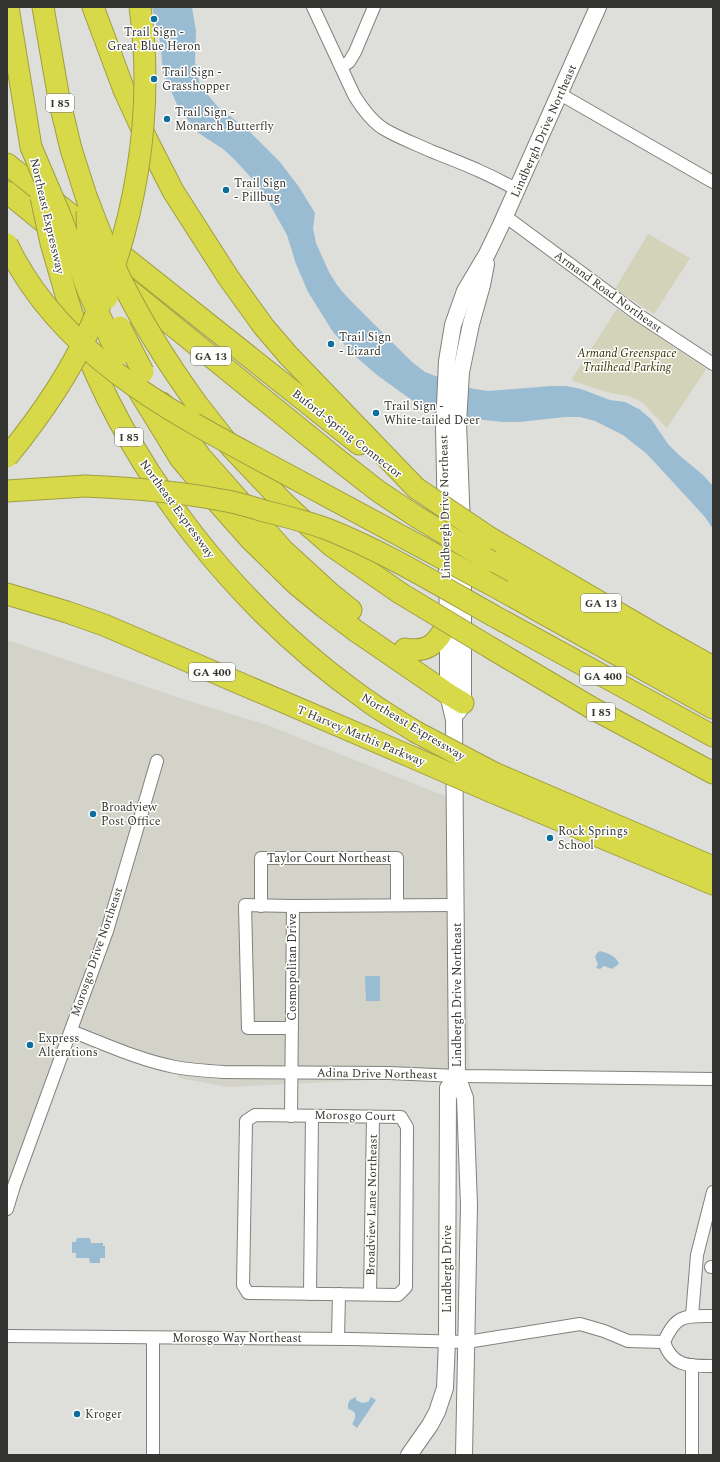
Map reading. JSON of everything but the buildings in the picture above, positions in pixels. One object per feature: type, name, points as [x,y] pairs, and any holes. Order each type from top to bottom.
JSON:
[{"type":"highway","name":"Northeast Expressway","points":[[8,7],[31,147],[51,243],[78,330],[99,381],[118,419],[139,455],[186,525],[235,584],[289,638],[321,666],[365,700],[493,782],[713,867]]},
{"type":"highway","name":"I 85","points":[[43,7],[59,99],[71,149],[86,196],[123,284],[152,337],[173,371],[235,452],[282,501],[332,546],[400,593],[592,708],[713,772]]},
{"type":"highway","points":[[93,7],[121,83],[147,140],[174,191],[202,238],[228,277],[264,327],[288,355],[416,488]]},
{"type":"highway","points":[[7,457],[41,413],[90,329],[122,243],[136,178],[143,120],[145,60],[140,7]]},
{"type":"highway","points":[[31,147],[60,215],[89,293],[118,355],[138,391],[180,458],[251,540],[296,584],[356,631],[455,696]]},
{"type":"highway","name":"Buford-Spring Connector","points":[[7,164],[416,488],[490,538],[713,667]]},
{"type":"highway","name":"Buford-Spring Connector","points":[[7,192],[378,491],[417,517],[490,561],[713,687]]},
{"type":"highway","points":[[86,196],[88,245],[109,303],[143,372],[200,456],[283,550],[331,594],[405,649],[455,696]]},
{"type":"highway","points":[[7,244],[34,291],[64,328],[93,356],[147,395],[218,437],[503,591],[713,708]]},
{"type":"highway","name":"GA 400","points":[[7,491],[85,486],[122,487],[189,494],[223,500],[288,517],[326,529],[418,573],[713,736]]},
{"type":"highway","name":"T Harvey Mathis Parkway","points":[[7,594],[60,609],[104,625],[414,758],[493,782],[713,884]]},
{"type":"highway","points":[[405,649],[417,651],[422,650],[432,644],[440,636],[448,623]]},
{"type":"main road","name":"Lindbergh Drive Northeast","points":[[455,696],[448,623],[444,427],[455,361],[471,324],[482,285],[488,254],[598,7]]},
{"type":"main road","name":"Lindbergh Drive Northeast","points":[[455,361],[461,469],[464,600],[455,696],[454,820],[457,1076],[465,1098],[469,1206],[464,1455]]},
{"type":"main road","name":"Lindbergh Drive","points":[[409,1455],[430,1425],[437,1412],[445,1388],[447,1341],[448,1088],[457,1076]]},
{"type":"street","points":[[313,7],[360,106],[370,118],[383,129],[399,137],[492,176],[517,190]]},
{"type":"street","points":[[341,67],[349,62],[355,52],[374,7]]},
{"type":"street","points":[[560,94],[713,182]]},
{"type":"street","name":"Armand Road Northeast","points":[[505,216],[640,316],[713,364]]},
{"type":"street","name":"Morosgo Drive Northeast","points":[[7,1209],[107,931],[157,761]]},
{"type":"street","name":"Taylor Court Northeast","points":[[261,906],[261,858],[397,858],[397,905]]},
{"type":"street","points":[[292,1028],[248,1028],[245,905],[293,906]]},
{"type":"street","name":"Cosmopolitan Drive","points":[[291,1116],[293,906],[456,905]]},
{"type":"street","name":"Adina Drive Northeast","points":[[71,1031],[150,1060],[174,1067],[197,1071],[389,1073],[457,1076],[713,1078]]},
{"type":"street","name":"Morosgo Court","points":[[254,1115],[312,1116],[401,1117],[407,1127],[406,1287],[398,1295],[248,1293],[243,1285],[246,1121],[254,1115]]},
{"type":"street","points":[[310,1294],[312,1116]]},
{"type":"street","name":"Broadview Lane Northeast","points":[[370,1294],[373,1116]]},
{"type":"street","points":[[692,1316],[697,1255],[710,1216],[713,1192]]},
{"type":"street","points":[[338,1339],[339,1294]]},
{"type":"street","points":[[713,1316],[686,1316],[670,1328],[664,1342],[670,1355],[676,1361],[692,1365],[713,1366]]},
{"type":"street","name":"Morosgo Way Northeast","points":[[7,1336],[338,1339],[466,1342],[580,1324],[604,1331],[628,1341],[664,1342]]},
{"type":"street","points":[[153,1338],[153,1455]]},
{"type":"street","points":[[692,1365],[692,1455]]},
{"type":"shaded area","points":[[7,640],[186,700],[270,726],[460,802],[470,1075],[227,1087],[179,1078],[174,1067],[76,1028],[7,1220]]},
{"type":"green space","points":[[648,234],[690,258],[654,314],[615,289]]},
{"type":"green space","name":"Armand Greenspace Trailhead Parking","points":[[617,309],[706,369],[667,428],[642,402],[628,396],[606,392],[571,380]]},
{"type":"water","points":[[152,7],[192,7],[196,31],[195,62],[200,85],[217,106],[249,131],[280,162],[299,187],[315,213],[313,228],[316,243],[329,272],[337,285],[347,297],[412,362],[425,372],[474,389],[489,391],[566,386],[581,389],[610,400],[625,402],[639,409],[651,419],[668,444],[703,475],[713,486],[713,529],[705,517],[647,454],[623,435],[595,421],[580,417],[565,417],[519,422],[503,422],[457,417],[427,411],[377,375],[354,355],[333,332],[308,292],[296,264],[287,235],[264,194],[234,159],[223,149],[197,132],[178,107],[163,72],[160,41]]},
{"type":"water","points":[[600,951],[614,957],[619,964],[612,969],[604,966],[600,969],[596,968],[598,964],[595,957]]},
{"type":"water","points":[[365,976],[380,976],[380,1001],[366,1001]]},
{"type":"water","points":[[77,1238],[90,1238],[91,1243],[103,1243],[103,1246],[105,1246],[105,1258],[100,1258],[100,1263],[90,1263],[89,1258],[76,1258],[76,1253],[72,1253],[72,1242],[76,1242]]},
{"type":"water","points":[[356,1397],[356,1400],[362,1403],[368,1402],[371,1397],[376,1400],[357,1428],[352,1424],[355,1419],[355,1413],[348,1409],[350,1400]]},
{"type":"place","name":"Trail Sign - Great Blue Heron","points":[[154,19]]},
{"type":"place","name":"Trail Sign - Grasshopper","points":[[154,79]]},
{"type":"place","name":"Trail Sign - Monarch Butterfly","points":[[167,119]]},
{"type":"place","name":"Trail Sign - Pillbug","points":[[226,190]]},
{"type":"place","name":"Trail Sign - Lizard","points":[[331,344]]},
{"type":"place","name":"Trail Sign - White-tailed Deer","points":[[376,413]]},
{"type":"place","name":"Broadview Post Office","points":[[93,814]]},
{"type":"place","name":"Rock Springs School","points":[[550,838]]},
{"type":"place","name":"Express Alterations","points":[[30,1045]]},
{"type":"place","name":"Kroger","points":[[77,1414]]}]
